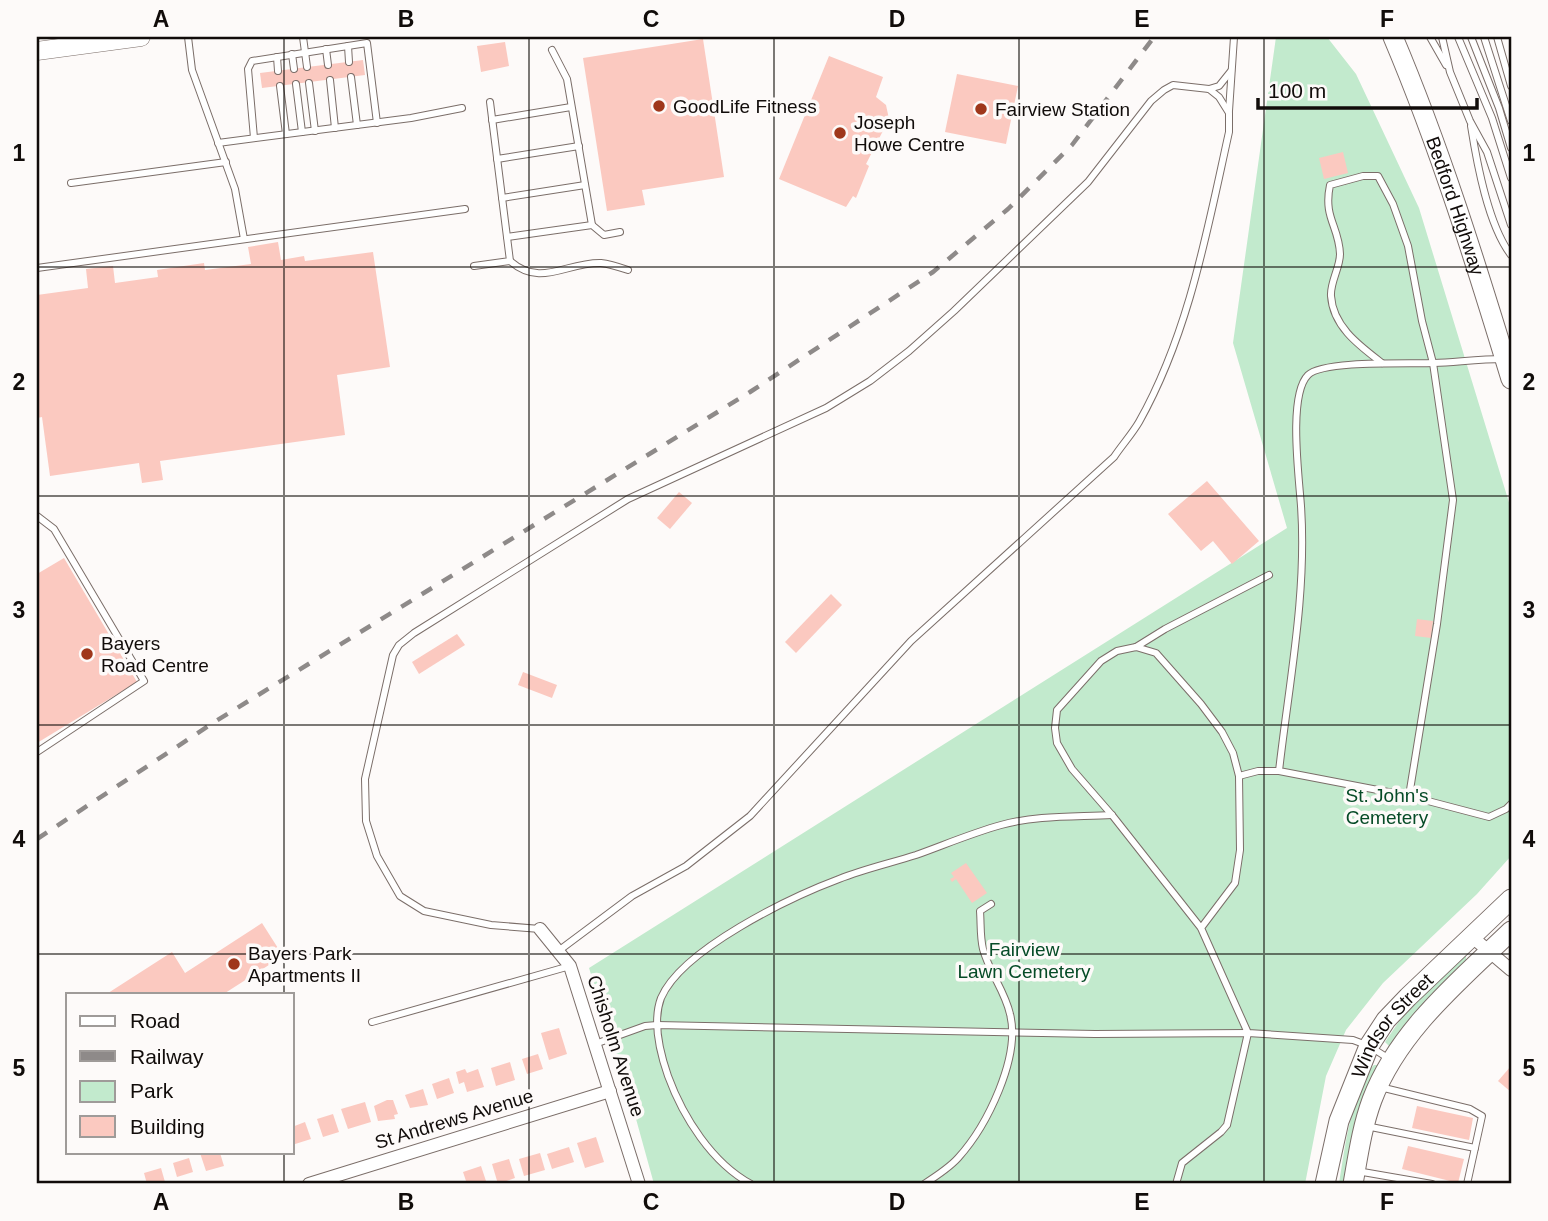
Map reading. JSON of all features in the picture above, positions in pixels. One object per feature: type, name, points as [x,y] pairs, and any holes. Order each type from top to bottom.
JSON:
[{"type":"main road","points":[[37,51],[141,37]]},
{"type":"main road","name":"Bedford Highway","points":[[1393,37],[1417,92],[1447,176],[1511,379]]},
{"type":"main road","points":[[1486,921],[1511,890]]},
{"type":"main road","name":"Windsor Street","points":[[1325,1184],[1339,1121],[1369,1046],[1386,1020],[1511,899]]},
{"type":"main road","name":"Windsor Street","points":[[1354,1178],[1364,1126],[1378,1086],[1392,1060],[1424,1016],[1511,931]]},
{"type":"street","name":"Chisholm Avenue","points":[[540,929],[570,966],[639,1184]]},
{"type":"street","points":[[1471,936],[1511,970]]},
{"type":"street","name":"St Andrews Avenue","points":[[309,1184],[610,1091]]},
{"type":"lane","points":[[188,37],[192,71],[235,189],[244,239]]},
{"type":"lane","points":[[303,37],[307,67]]},
{"type":"lane","points":[[557,952],[632,895],[686,866],[750,816],[911,641],[1114,457],[1139,424],[1194,288],[1230,132],[1234,37]]},
{"type":"lane","points":[[1430,37],[1450,72],[1470,121],[1487,152],[1511,225]]},
{"type":"lane","points":[[1442,37],[1450,72]]},
{"type":"lane","points":[[1458,37],[1492,118],[1511,178]]},
{"type":"lane","points":[[1471,37],[1499,108],[1511,148]]},
{"type":"lane","points":[[1484,37],[1511,121]]},
{"type":"lane","points":[[1497,37],[1511,86]]},
{"type":"lane","points":[[254,138],[248,69],[252,61],[368,43],[377,122]]},
{"type":"lane","points":[[348,46],[349,62]]},
{"type":"lane","points":[[326,49],[328,65]]},
{"type":"lane","points":[[552,50],[567,79],[592,225],[604,235],[621,232]]},
{"type":"lane","points":[[292,54],[294,69]]},
{"type":"lane","points":[[276,57],[278,71]]},
{"type":"lane","points":[[540,929],[491,925],[424,911],[400,896],[377,856],[366,821],[365,779],[393,655],[399,645],[628,499],[826,408],[862,387],[909,351],[954,311],[1088,181],[1151,101],[1173,85],[1209,89],[1219,86],[1232,69]]},
{"type":"lane","points":[[351,77],[357,125]]},
{"type":"lane","points":[[330,80],[335,128]]},
{"type":"lane","points":[[309,83],[315,131]]},
{"type":"lane","points":[[296,84],[302,132]]},
{"type":"lane","points":[[280,86],[286,134]]},
{"type":"lane","points":[[1209,89],[1219,97],[1229,113]]},
{"type":"lane","points":[[490,102],[510,261],[522,271],[539,274],[599,263],[628,270]]},
{"type":"lane","points":[[492,120],[571,107]]},
{"type":"lane","points":[[218,143],[462,108]]},
{"type":"lane","points":[[1470,121],[1479,172],[1502,243],[1511,255]]},
{"type":"lane","points":[[497,159],[579,146]]},
{"type":"lane","points":[[71,183],[226,162]]},
{"type":"lane","points":[[1382,363],[1350,338],[1335,312],[1331,295],[1340,253],[1328,213],[1330,185],[1363,176],[1378,176],[1393,204],[1408,246],[1433,363],[1453,500],[1439,612],[1409,796]]},
{"type":"lane","points":[[502,198],[585,185]]},
{"type":"lane","points":[[37,268],[465,209]]},
{"type":"lane","points":[[507,237],[592,225]]},
{"type":"lane","points":[[474,266],[510,261]]},
{"type":"lane","points":[[1279,771],[1298,610],[1303,537],[1296,438],[1300,389],[1309,374],[1324,368],[1505,358]]},
{"type":"lane","points":[[37,516],[54,529],[144,681],[37,752]]},
{"type":"lane","points":[[1136,648],[1165,629],[1269,575]]},
{"type":"lane","points":[[1176,1184],[1182,1163],[1222,1132],[1227,1125],[1248,1033],[1201,928],[1072,769],[1058,743],[1055,728],[1057,710],[1101,661],[1116,651],[1136,648],[1156,653],[1201,704],[1222,732],[1233,753],[1239,776],[1240,850],[1235,883],[1201,928]]},
{"type":"lane","points":[[1239,776],[1279,771],[1409,796],[1489,817],[1511,804]]},
{"type":"lane","points":[[751,1184],[740,1179],[717,1156],[693,1126],[667,1073],[657,1025],[657,1012],[669,984],[696,957],[724,936],[774,908],[840,878],[1003,824],[1112,815]]},
{"type":"lane","points":[[924,1184],[958,1158],[999,1094],[1010,1056],[1013,1032],[1006,1002],[983,949],[980,911],[990,904]]},
{"type":"lane","points":[[372,1022],[570,966]]},
{"type":"lane","points":[[595,1044],[645,1026],[657,1025],[1095,1034],[1248,1033],[1353,1040],[1392,1060]]},
{"type":"lane","points":[[1378,1086],[1470,1109],[1482,1116],[1467,1184]]},
{"type":"lane","points":[[1364,1126],[1475,1148]]},
{"type":"lane","points":[[1354,1178],[1432,1184]]},
{"type":"green space","points":[[1276,37],[1327,37],[1356,74],[1419,208],[1511,509],[1511,856],[1477,894],[1383,983],[1346,1030],[1326,1076],[1305,1184],[719,1184],[706,1181],[677,1185],[654,1184],[628,1090],[589,968],[1287,528],[1233,343]]},
{"type":"green space","points":[[1462,955],[1466,955],[1466,964],[1418,1009],[1389,1046],[1385,1042],[1402,1017]]},
{"type":"green space","points":[[1374,1065],[1378,1065],[1346,1184],[1339,1184],[1355,1104],[1366,1075]]},
{"type":"building","points":[[703,39],[724,177],[642,190],[645,205],[607,211],[583,58]]},
{"type":"building","points":[[505,42],[509,66],[481,72],[477,46]]},
{"type":"building","name":"Joseph Howe Centre","points":[[829,56],[883,77],[876,97],[886,105],[889,119],[866,164],[869,166],[856,198],[853,196],[846,207],[779,179]]},
{"type":"building","points":[[363,60],[365,75],[262,88],[260,73]]},
{"type":"building","name":"Fairview Station","points":[[957,74],[1018,86],[1006,144],[945,132]]},
{"type":"building","points":[[1343,152],[1348,173],[1324,179],[1319,158]]},
{"type":"building","points":[[278,242],[281,260],[304,256],[305,261],[373,252],[390,367],[337,375],[345,435],[160,461],[163,480],[142,483],[139,463],[50,476],[42,417],[37,418],[37,295],[88,288],[86,269],[113,266],[115,283],[158,277],[157,270],[204,263],[205,270],[251,264],[248,247]]},
{"type":"building","points":[[1207,481],[1259,541],[1232,564],[1213,541],[1201,551],[1168,514]]},
{"type":"building","points":[[679,492],[692,503],[670,529],[657,518]]},
{"type":"building","name":"Bayers Road Centre","points":[[64,558],[137,682],[37,743],[37,574]]},
{"type":"building","points":[[831,594],[842,605],[796,653],[785,642]]},
{"type":"building","points":[[1417,619],[1433,621],[1431,638],[1415,636]]},
{"type":"building","points":[[457,634],[465,645],[419,674],[412,662]]},
{"type":"building","points":[[523,672],[557,685],[552,698],[518,685]]},
{"type":"building","points":[[966,863],[987,893],[972,903],[956,879],[952,882],[950,879],[954,877],[951,873]]},
{"type":"building","name":"Bayers Park Apartments II","points":[[262,923],[283,956],[225,993],[108,993],[172,952],[185,973]]},
{"type":"building","points":[[559,1028],[567,1054],[549,1060],[541,1033]]},
{"type":"building","points":[[538,1054],[543,1069],[527,1074],[522,1059]]},
{"type":"building","points":[[510,1062],[515,1080],[496,1086],[491,1068]]},
{"type":"building","points":[[1511,1066],[1511,1092],[1498,1081]]},
{"type":"building","points":[[465,1069],[467,1073],[478,1069],[484,1087],[467,1092],[464,1082],[459,1084],[456,1072]]},
{"type":"building","points":[[449,1078],[454,1093],[437,1099],[432,1084]]},
{"type":"building","points":[[423,1089],[428,1105],[410,1108],[405,1095]]},
{"type":"building","points":[[393,1100],[398,1114],[394,1115],[395,1119],[378,1121],[374,1106]]},
{"type":"building","points":[[365,1102],[371,1122],[348,1129],[341,1109]]},
{"type":"building","points":[[1417,1106],[1473,1118],[1469,1140],[1412,1128]]},
{"type":"building","points":[[333,1114],[339,1132],[323,1137],[317,1119]]},
{"type":"building","points":[[305,1122],[311,1139],[294,1144],[294,1126]]},
{"type":"building","points":[[596,1137],[604,1162],[585,1168],[577,1143]]},
{"type":"building","points":[[1408,1146],[1464,1159],[1458,1183],[1402,1169]]},
{"type":"building","points":[[569,1147],[574,1162],[552,1169],[547,1154]]},
{"type":"building","points":[[540,1153],[545,1170],[524,1176],[519,1159]]},
{"type":"building","points":[[200,1154],[220,1154],[224,1166],[206,1171]]},
{"type":"building","points":[[189,1158],[193,1172],[177,1177],[173,1163]]},
{"type":"building","points":[[509,1159],[515,1178],[498,1184],[492,1164]]},
{"type":"building","points":[[481,1166],[487,1184],[467,1184],[463,1172]]},
{"type":"building","points":[[161,1168],[165,1182],[147,1184],[144,1173]]},
{"type":"railway","points":[[37,839],[216,721],[750,392],[933,272],[1008,209],[1072,145],[1154,37]]},
{"type":"place","name":"GoodLife Fitness","points":[[659,106]]},
{"type":"place","name":"Fairview Station","points":[[981,109]]},
{"type":"place","name":"Joseph Howe Centre","points":[[840,133]]},
{"type":"place","name":"Bayers Road Centre","points":[[87,654]]},
{"type":"place","name":"Bayers Park Apartments II","points":[[234,964]]},
{"type":"park label","name":"St. John's Cemetery","points":[[1387,806]]},
{"type":"park label","name":"Fairview Lawn Cemetery","points":[[1024,960]]}]
